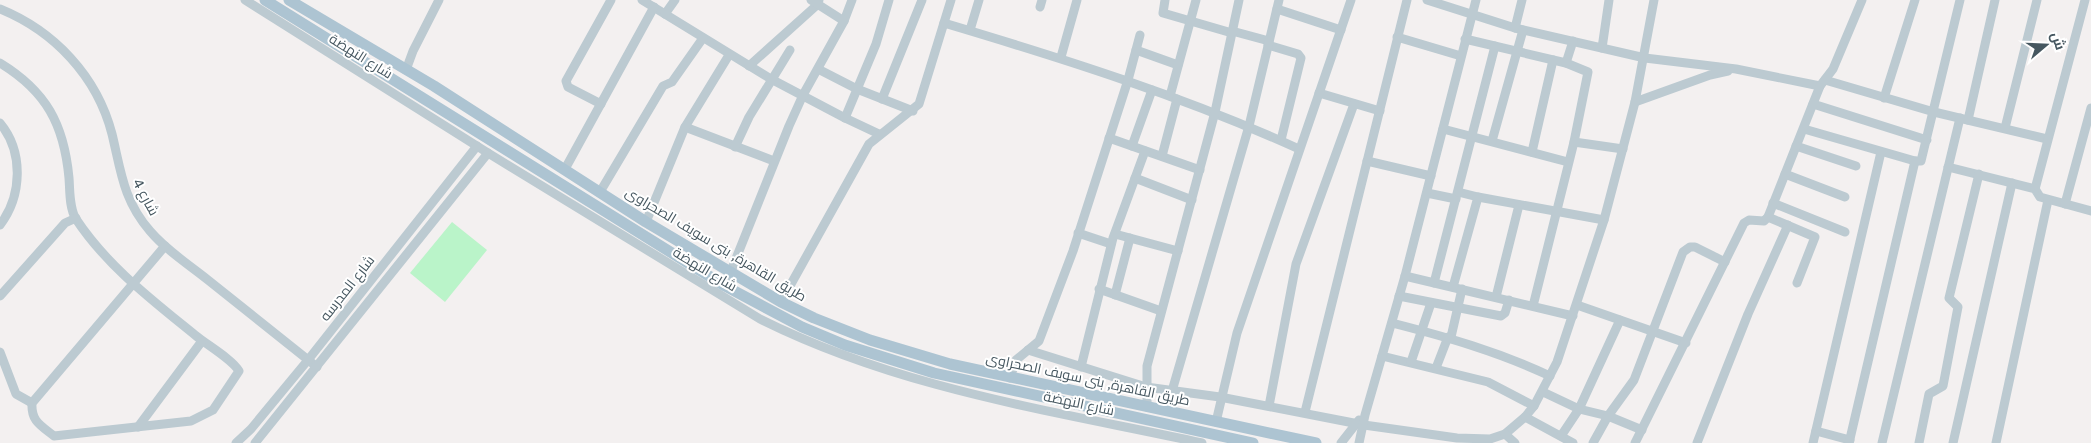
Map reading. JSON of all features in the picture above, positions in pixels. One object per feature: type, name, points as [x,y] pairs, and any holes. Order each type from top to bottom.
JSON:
[{"type":"main road","name":"طريق القاهرة, بنى سويف الصحراوى","points":[[265,0],[422,104],[627,223],[722,290],[738,299],[845,345],[934,373],[1253,443]]},
{"type":"main road","name":"طريق القاهرة, بنى سويف الصحراوى","points":[[289,0],[434,86],[646,222],[781,302],[870,340],[910,354],[1010,378],[1316,443]]},
{"type":"main road","points":[[422,104],[434,86]]},
{"type":"main road","points":[[620,234],[627,223]]},
{"type":"street","name":"شارع النهضة","points":[[245,0],[422,104],[477,146],[620,234],[722,290]]},
{"type":"street","points":[[406,70],[413,51],[439,0]]},
{"type":"street","points":[[601,104],[568,87],[566,81],[611,0]]},
{"type":"street","points":[[642,0],[771,79],[879,134]]},
{"type":"street","points":[[665,14],[675,0]]},
{"type":"street","points":[[722,290],[731,273],[774,161],[803,95],[844,21],[852,0]]},
{"type":"street","points":[[845,118],[876,44],[889,0]]},
{"type":"street","points":[[882,99],[922,0]]},
{"type":"street","points":[[781,302],[868,144],[879,134],[913,111],[923,97],[951,0]]},
{"type":"street","points":[[970,30],[979,0]]},
{"type":"street","points":[[1061,57],[1077,0]]},
{"type":"street","points":[[1165,0],[1163,13],[1269,43],[1298,54],[1301,58],[1280,140]]},
{"type":"street","points":[[1162,156],[1178,65],[1196,0]]},
{"type":"street","points":[[1147,407],[1147,366],[1215,112],[1239,0]]},
{"type":"street","points":[[1216,422],[1220,397],[1237,333],[1351,0]]},
{"type":"street","points":[[1305,412],[1407,0]]},
{"type":"street","points":[[1427,0],[1519,29],[1645,58],[1736,69],[1822,84],[2047,139]]},
{"type":"street","points":[[1341,443],[1360,424],[1365,415],[1400,296],[1476,0]]},
{"type":"street","points":[[1492,141],[1517,51],[1522,0]]},
{"type":"street","points":[[1602,48],[1609,0]]},
{"type":"street","points":[[1028,350],[1146,387],[1220,397],[1360,424],[1469,439],[1490,439],[1505,434],[1525,417],[1543,392],[1577,305],[1604,220],[1636,102],[1654,0]]},
{"type":"street","points":[[1635,443],[1744,223],[1749,220],[1764,221],[1768,217],[1813,104],[1822,84],[1833,69],[1862,0]]},
{"type":"street","points":[[1884,98],[1915,0]]},
{"type":"street","points":[[1804,129],[1915,161],[1923,159],[1960,0]]},
{"type":"street","points":[[1882,443],[1948,167],[1964,119],[1995,0]]},
{"type":"street","points":[[2005,128],[2037,0]]},
{"type":"street","points":[[2035,189],[2085,0]]},
{"type":"street","points":[[749,66],[816,2],[844,21]]},
{"type":"street","points":[[1172,391],[1249,126],[1278,4],[1341,30]]},
{"type":"street","points":[[565,169],[654,6]]},
{"type":"street","name":"شارع 4","points":[[0,9],[38,29],[59,45],[77,64],[92,86],[104,109],[112,134],[121,179],[128,198],[150,232],[317,367]]},
{"type":"street","points":[[944,23],[1061,57],[1128,80],[1215,112],[1299,149]]},
{"type":"street","points":[[1010,378],[1016,360],[1039,341],[1078,233],[1128,80],[1140,35]]},
{"type":"street","points":[[1397,37],[1461,56]]},
{"type":"street","points":[[600,192],[663,86],[672,82],[703,38]]},
{"type":"street","points":[[1465,39],[1566,63],[1586,70],[1588,75],[1574,142],[1533,306]]},
{"type":"street","points":[[1566,63],[1573,41]]},
{"type":"street","points":[[1434,283],[1495,46]]},
{"type":"street","points":[[735,146],[771,79],[790,50]]},
{"type":"street","points":[[1136,50],[1178,65]]},
{"type":"street","points":[[646,222],[685,126],[729,55]]},
{"type":"street","points":[[1532,152],[1553,60]]},
{"type":"street","points":[[0,63],[29,84],[52,111],[64,148],[73,213],[102,254],[132,284],[238,369],[239,375],[213,410],[196,419],[54,436],[34,420],[31,412],[32,403],[132,284],[165,246]]},
{"type":"street","points":[[818,69],[857,89],[913,111]]},
{"type":"street","points":[[1636,102],[1710,75],[1736,69]]},
{"type":"street","points":[[1132,146],[1152,90]]},
{"type":"street","points":[[1319,93],[1380,111]]},
{"type":"street","points":[[1269,406],[1296,264],[1354,104]]},
{"type":"street","points":[[1813,104],[1927,140]]},
{"type":"street","points":[[2066,204],[2091,108]]},
{"type":"street","points":[[0,123],[8,133],[16,157],[17,183],[12,207],[0,225]]},
{"type":"street","points":[[685,126],[774,161]]},
{"type":"street","points":[[1443,129],[1568,162]]},
{"type":"street","points":[[1109,138],[1200,170]]},
{"type":"street","points":[[1574,142],[1623,148]]},
{"type":"street","name":"شارع المدرسه","points":[[236,443],[308,360],[477,146]]},
{"type":"street","points":[[1796,146],[1856,166]]},
{"type":"street","points":[[1081,367],[1111,244],[1145,150]]},
{"type":"street","points":[[1813,443],[1881,152]]},
{"type":"street","name":"شارع المدرسه","points":[[256,443],[488,153]]},
{"type":"street","points":[[1367,161],[1431,176]]},
{"type":"street","points":[[1816,431],[1850,442],[1915,161]]},
{"type":"street","points":[[1948,167],[2035,189],[2040,197],[2091,211]]},
{"type":"street","points":[[1785,174],[1845,197]]},
{"type":"street","points":[[1918,443],[1929,394],[1943,385],[1958,307],[1949,298],[1978,174]]},
{"type":"street","points":[[1135,178],[1192,200]]},
{"type":"street","points":[[1953,443],[2012,183]]},
{"type":"street","points":[[1427,193],[1478,197],[1604,220]]},
{"type":"street","points":[[1436,368],[1450,337],[1458,308],[1458,288],[1478,197]]},
{"type":"street","points":[[1996,443],[2048,200]]},
{"type":"street","points":[[1773,203],[1845,232]]},
{"type":"street","points":[[1496,297],[1519,205]]},
{"type":"street","points":[[1768,217],[1816,238],[1798,282]]},
{"type":"street","points":[[0,296],[65,223],[76,218]]},
{"type":"street","points":[[1697,443],[1748,314],[1788,226]]},
{"type":"street","points":[[1078,233],[1111,244]]},
{"type":"street","points":[[1114,234],[1178,251]]},
{"type":"street","points":[[1115,295],[1130,238]]},
{"type":"street","points":[[1593,443],[1608,416],[1634,380],[1683,252],[1690,247],[1695,247],[1725,262]]},
{"type":"street","points":[[1405,276],[1573,316]]},
{"type":"street","points":[[1099,289],[1161,312]]},
{"type":"street","points":[[1400,296],[1501,316],[1506,313],[1509,300]]},
{"type":"street","name":"شارع النهضة","points":[[738,299],[760,319],[834,353],[905,377],[982,396],[1202,443]]},
{"type":"street","points":[[1411,362],[1431,303]]},
{"type":"street","points":[[1577,305],[1686,343]]},
{"type":"street","points":[[1561,436],[1579,409],[1620,320]]},
{"type":"street","points":[[1392,323],[1450,337],[1526,365],[1550,376]]},
{"type":"street","points":[[138,427],[202,341]]},
{"type":"street","points":[[0,352],[16,394],[32,403]]},
{"type":"street","points":[[1382,356],[1488,382],[1534,406]]},
{"type":"street","points":[[1543,392],[1579,409],[1608,416],[1642,430]]},
{"type":"street","points":[[1525,417],[1573,443]]},
{"type":"street","points":[[1359,443],[1360,424]]},
{"type":"street","points":[[1505,434],[1515,443]]},
{"type":"green space","points":[[452,222],[487,250],[445,302],[410,273]]}]
